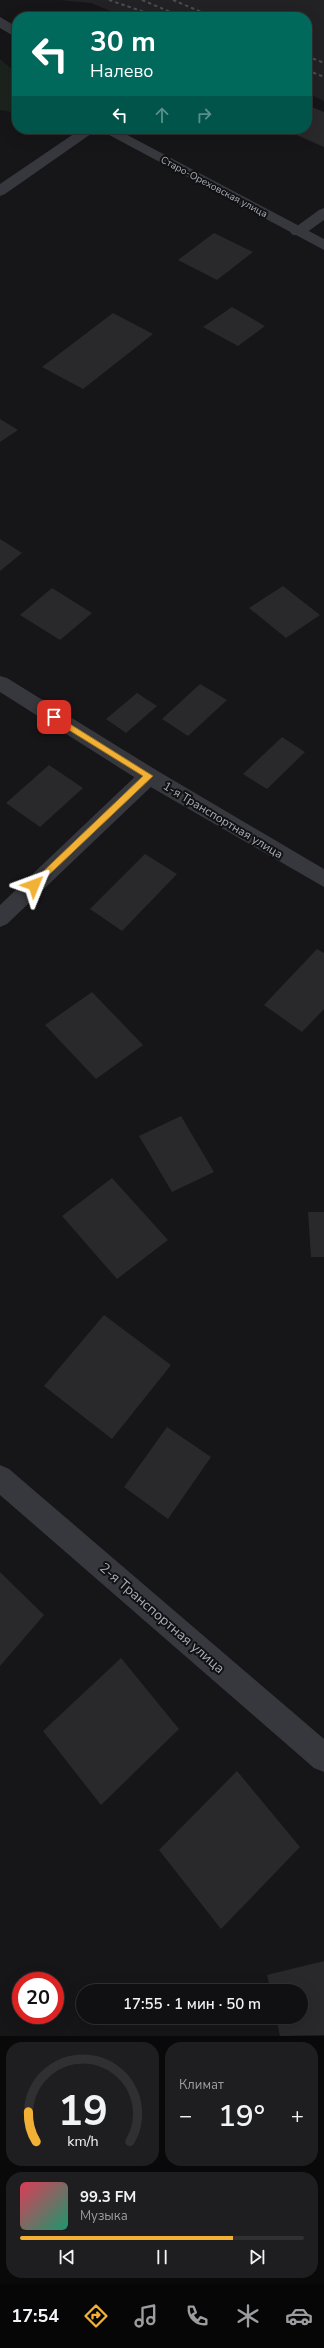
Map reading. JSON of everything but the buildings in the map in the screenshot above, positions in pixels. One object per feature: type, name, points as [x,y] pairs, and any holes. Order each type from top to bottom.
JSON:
[{"type":"street","points":[[0,21],[12,30]]},
{"type":"street","points":[[0,191],[84,134]]},
{"type":"street","name":"Старо-Ореховская улица","points":[[114,134],[324,245]]},
{"type":"street","points":[[298,232],[324,213]]},
{"type":"street","name":"1-я Транспортная улица","points":[[0,683],[149,776],[324,879]]},
{"type":"street","points":[[0,918],[149,776]]},
{"type":"street","name":"2-я Транспортная улица","points":[[0,1478],[324,1758]]},
{"type":"shaded area","points":[[59,0],[324,0],[324,101],[312,95],[312,12],[113,12],[91,3]]},
{"type":"shaded area","points":[[0,59],[12,70],[12,112],[0,110]]},
{"type":"railway","points":[[109,0],[144,12]]},
{"type":"railway","points":[[142,0],[170,12]]},
{"type":"railway","points":[[173,0],[201,12]]},
{"type":"railway","points":[[312,58],[324,63]]},
{"type":"railway","points":[[312,72],[324,77]]},
{"type":"route","points":[[34,885],[149,776],[54,717]]}]
